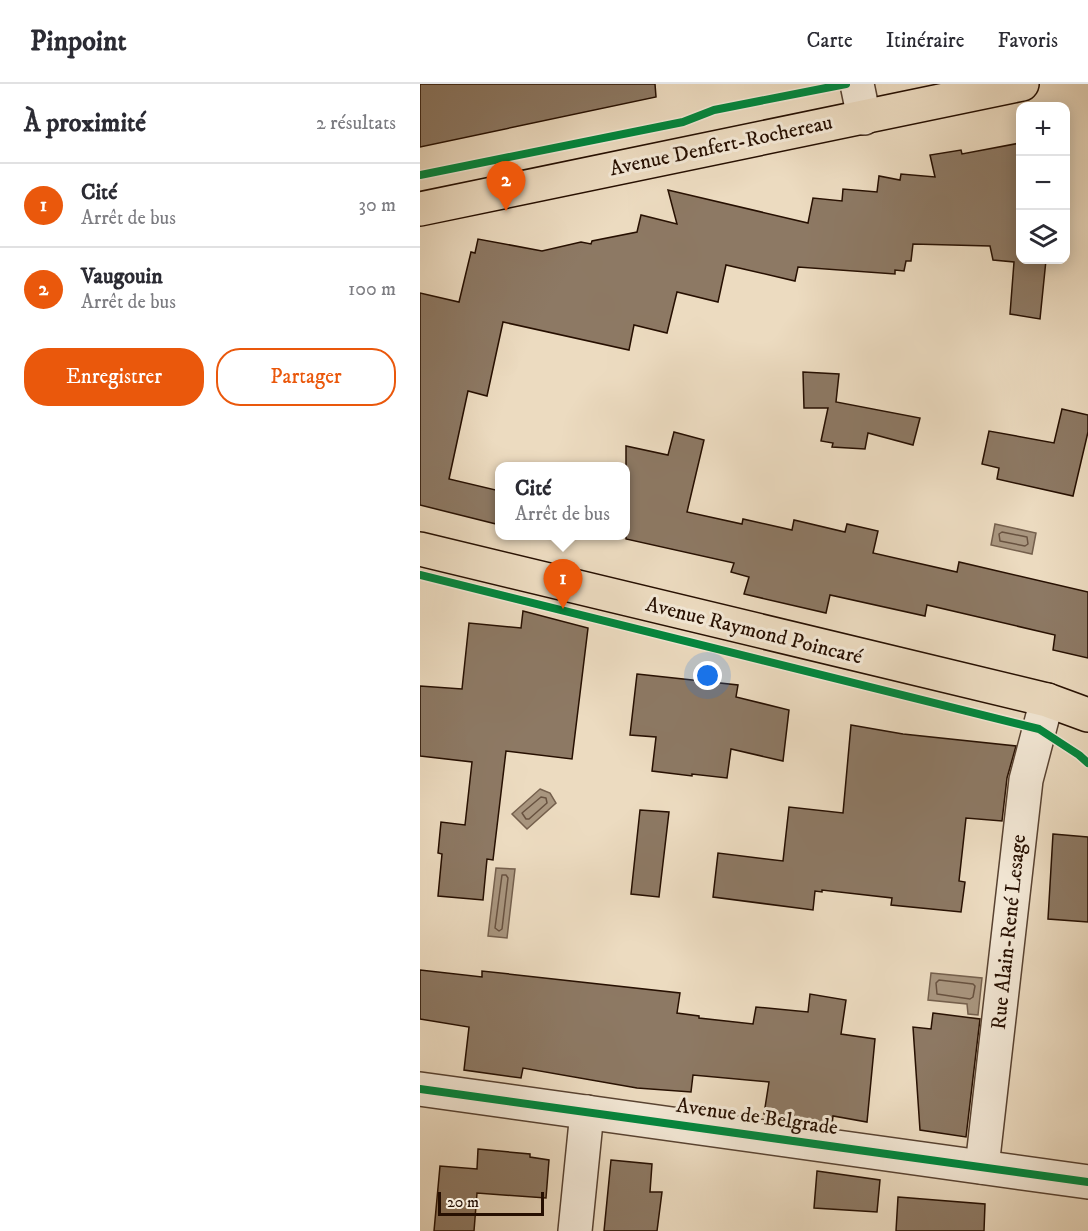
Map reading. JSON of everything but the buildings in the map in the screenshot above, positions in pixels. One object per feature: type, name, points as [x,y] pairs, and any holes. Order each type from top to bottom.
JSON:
[{"type":"main road","name":"Avenue Denfert-Rochereau","points":[[420,209],[1022,84]]},
{"type":"main road","name":"Avenue Raymond Poincaré","points":[[420,549],[1047,700],[1088,715]]},
{"type":"street","points":[[857,84],[864,118]]},
{"type":"street","name":"Rue Alain-René Lesage","points":[[982,1167],[1026,780],[1047,700]]},
{"type":"street","name":"Avenue de Belgrade","points":[[420,1089],[1088,1182]]},
{"type":"street","points":[[575,1231],[587,1112]]},
{"type":"water","points":[[995,524],[1036,533],[1032,554],[991,545]]},
{"type":"water","points":[[540,789],[550,793],[556,803],[527,829],[512,814]]},
{"type":"water","points":[[496,868],[515,869],[507,938],[488,936]]},
{"type":"water","points":[[931,973],[982,978],[978,1015],[968,1014],[967,1004],[928,1000]]},
{"type":"cycle path","points":[[420,175],[683,122],[714,110],[846,84]]},
{"type":"cycle path","points":[[420,575],[1039,729],[1088,763]]},
{"type":"cycle path","points":[[420,1089],[1088,1182]]},
{"type":"place","name":"Vaugouin","points":[[506,211]]},
{"type":"place","name":"Cité","points":[[563,609]]}]
